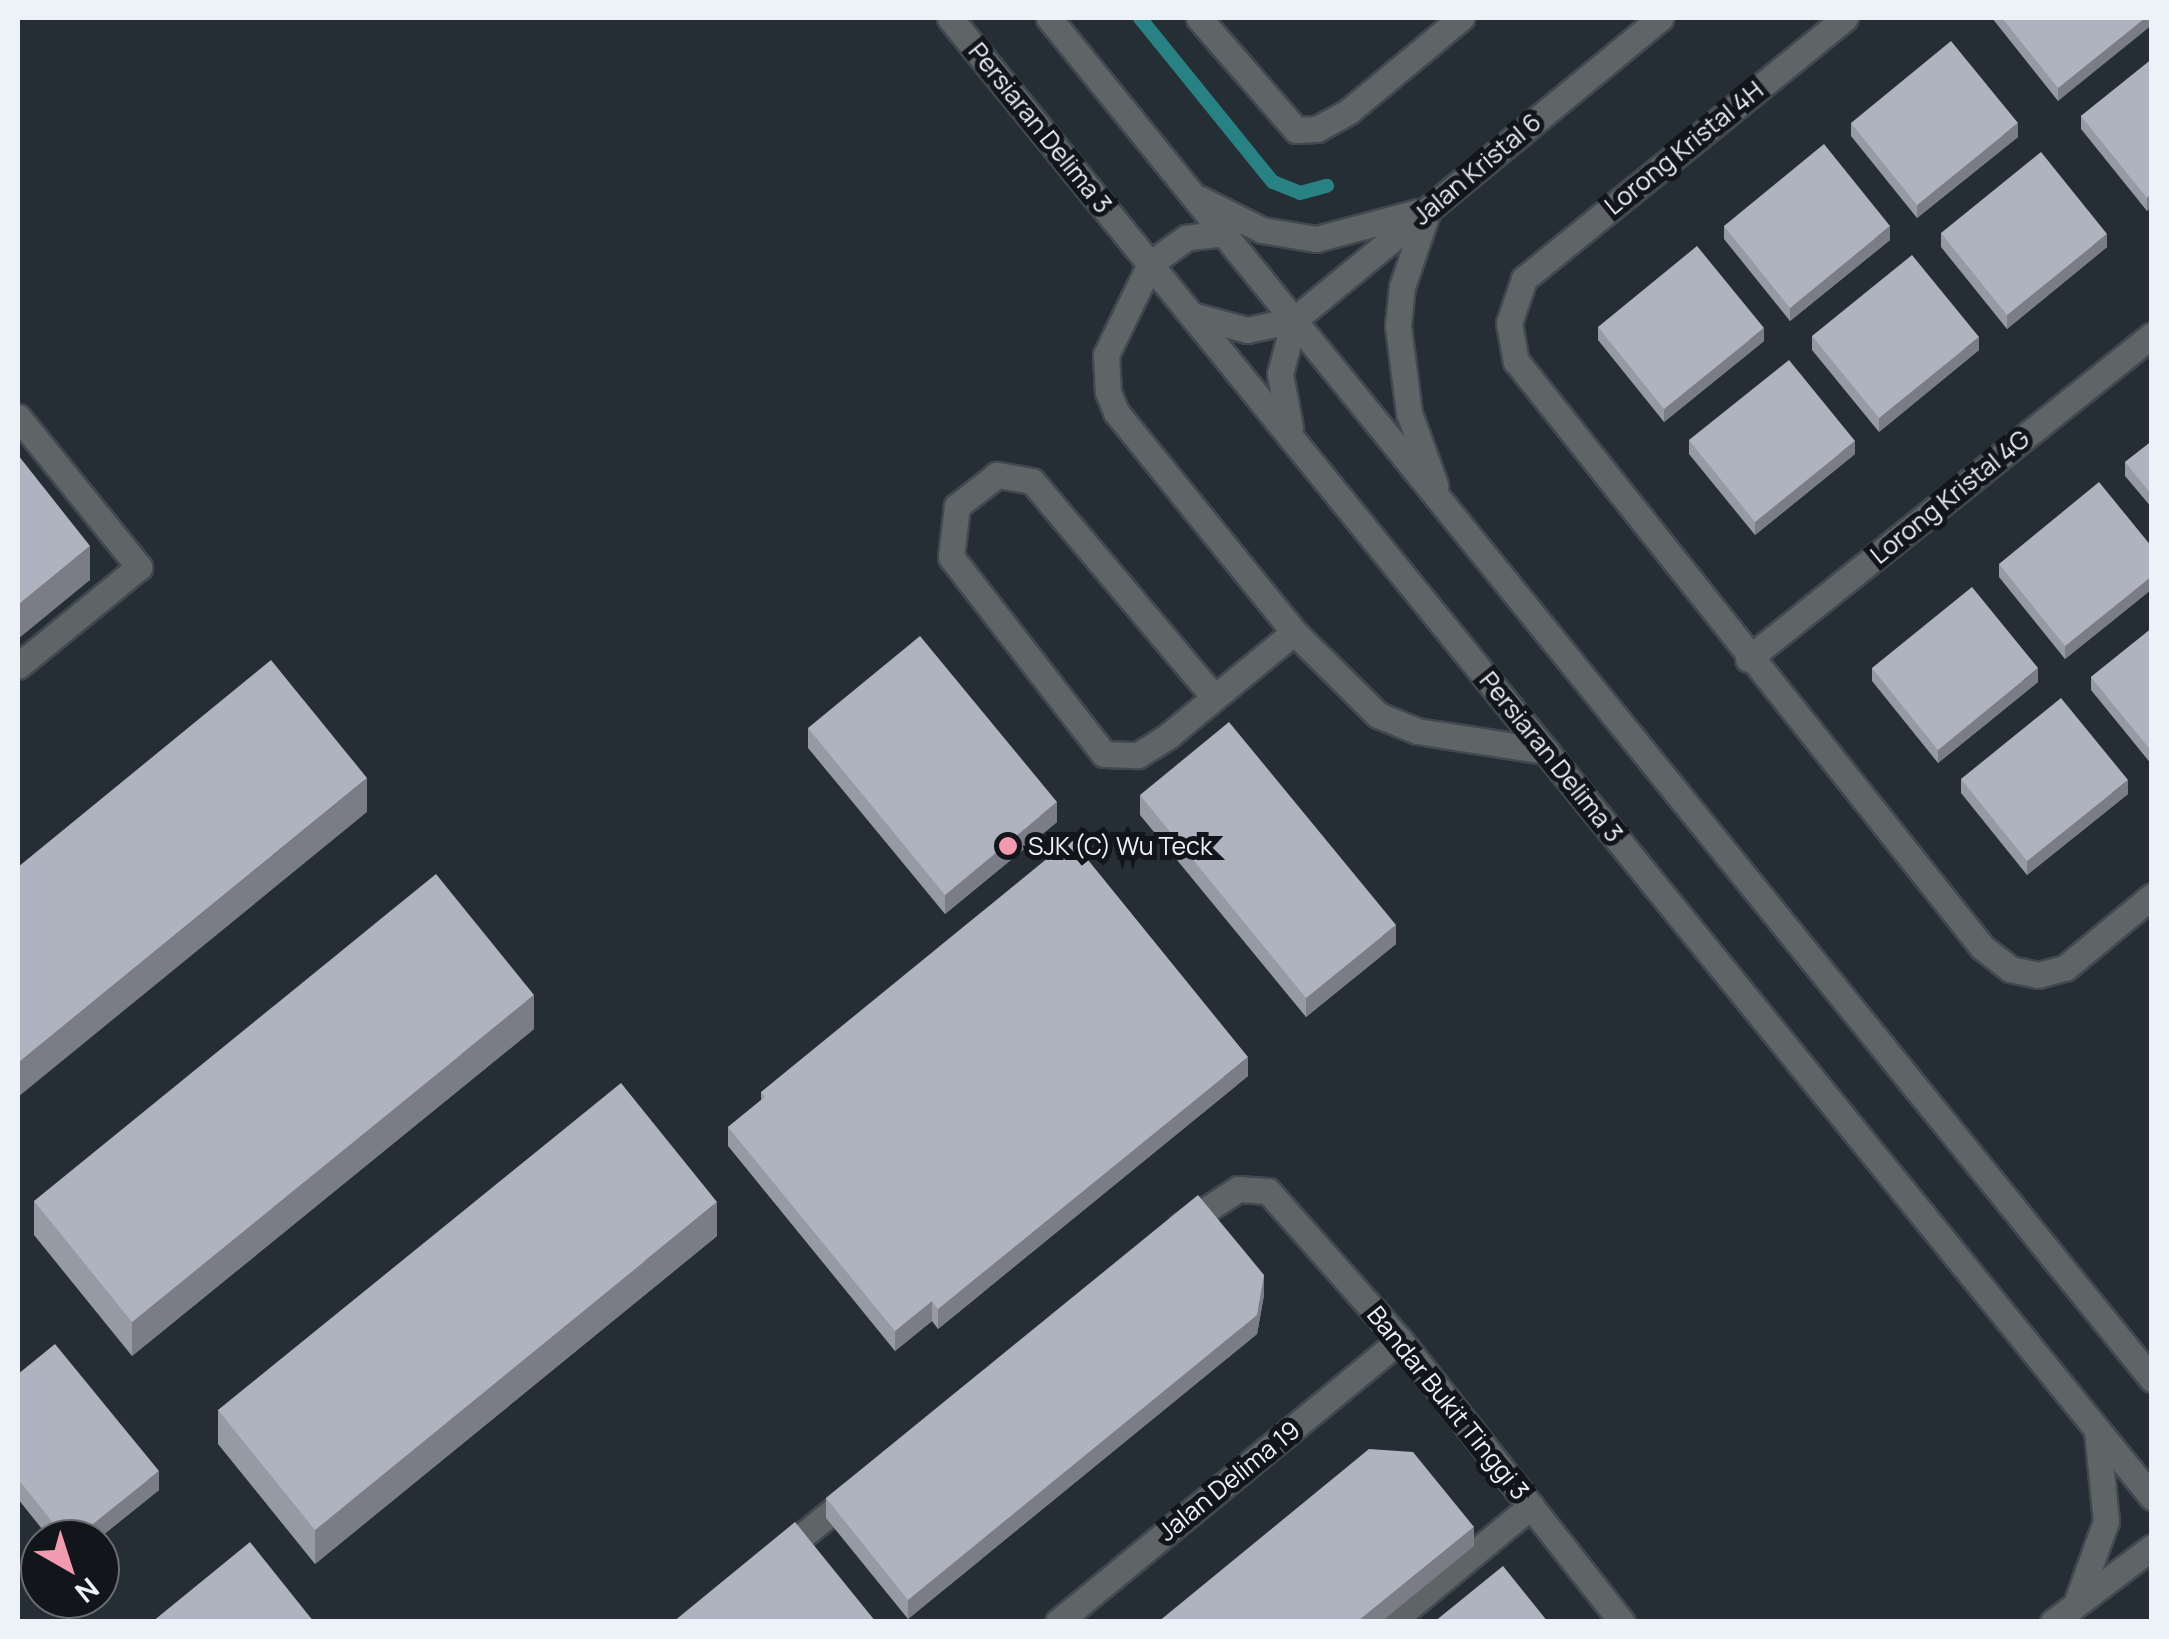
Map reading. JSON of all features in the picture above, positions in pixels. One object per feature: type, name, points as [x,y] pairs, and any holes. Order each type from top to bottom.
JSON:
[{"type":"street","name":"Persiaran Delima 3","points":[[950,18],[2152,1497]]},
{"type":"street","points":[[1049,18],[2152,1379]]},
{"type":"street","points":[[1199,18],[1272,109],[1296,130],[1317,128],[1349,111],[1461,18]]},
{"type":"street","name":"Jalan Kristal 6","points":[[1294,320],[1660,18]]},
{"type":"street","name":"Lorong Kristal 4H","points":[[1748,659],[1516,361],[1510,323],[1524,278],[1845,18]]},
{"type":"street","points":[[1192,195],[1262,230],[1316,239],[1428,209]]},
{"type":"street","points":[[1428,209],[1402,286],[1398,326],[1409,413],[1439,500]]},
{"type":"street","points":[[1224,233],[1186,238],[1150,264],[1106,354],[1108,392],[1131,431],[1294,632],[1353,694],[1402,727],[1546,751]]},
{"type":"street","points":[[1192,315],[1247,330],[1294,320]]},
{"type":"street","points":[[1294,320],[1280,385],[1296,444]]},
{"type":"street","name":"Lorong Kristal 4G","points":[[1748,659],[2152,335]]},
{"type":"street","points":[[18,417],[139,567],[18,666]]},
{"type":"street","points":[[1214,697],[1032,481],[996,475],[957,506],[951,557],[1104,754],[1138,755],[1214,697],[1294,632]]},
{"type":"street","points":[[1748,659],[1982,947],[2010,968],[2038,975],[2065,968],[2152,896]]},
{"type":"street","name":"Bandar Bukit Tinggi 3","points":[[1161,1243],[1238,1189],[1268,1191],[1400,1340],[1622,1622]]},
{"type":"street","name":"Jalan Delima 19","points":[[1058,1622],[1400,1340]]},
{"type":"street","points":[[2076,1604],[2106,1521],[2098,1431]]},
{"type":"street","points":[[759,1571],[867,1483]]},
{"type":"street","points":[[1391,1622],[1531,1506]]},
{"type":"street","points":[[2053,1622],[2152,1547]]},
{"type":"building","points":[[2002,18],[2145,18],[2058,88]]},
{"type":"building","points":[[1951,41],[2018,123],[1917,205],[1851,123]]},
{"type":"building","points":[[2152,59],[2152,194],[2147,198],[2081,116]]},
{"type":"building","points":[[1824,144],[1890,226],[1790,308],[1724,226]]},
{"type":"building","points":[[2041,152],[2107,234],[2007,315],[1941,233]]},
{"type":"building","points":[[1697,246],[1764,328],[1664,409],[1598,327]]},
{"type":"building","points":[[1912,255],[1979,337],[1879,418],[1812,336]]},
{"type":"building","points":[[1789,360],[1855,441],[1755,522],[1689,440]]},
{"type":"building","points":[[2152,441],[2152,495],[2125,462]]},
{"type":"building","points":[[18,455],[90,546],[18,605]]},
{"type":"building","points":[[2099,482],[2152,547],[2152,576],[2065,646],[1999,564]]},
{"type":"building","points":[[1972,587],[2038,668],[1938,750],[1872,668]]},
{"type":"building","points":[[2152,628],[2152,752],[2091,677]]},
{"type":"building","points":[[920,636],[1057,802],[945,895],[808,728]]},
{"type":"building","points":[[271,660],[367,778],[18,1063],[18,867]]},
{"type":"building","points":[[2061,698],[2128,780],[2027,861],[1961,779]]},
{"type":"building","points":[[1229,722],[1396,925],[1306,998],[1140,795]]},
{"type":"building","points":[[1071,839],[1248,1057],[938,1309],[932,1301],[895,1331],[728,1127],[765,1097],[761,1092]]},
{"type":"building","points":[[436,874],[534,995],[132,1322],[34,1201]]},
{"type":"building","points":[[621,1083],[717,1202],[315,1530],[218,1410]]},
{"type":"building","points":[[1198,1195],[1264,1275],[1257,1315],[908,1600],[826,1498]]},
{"type":"building","points":[[55,1344],[159,1471],[99,1519],[50,1519],[18,1479],[18,1374]]},
{"type":"building","points":[[1369,1449],[1413,1452],[1474,1527],[1357,1622],[1158,1622]]},
{"type":"building","points":[[795,1522],[876,1622],[673,1622]]},
{"type":"building","points":[[250,1542],[314,1622],[152,1622]]},
{"type":"building","points":[[1503,1566],[1548,1622],[1434,1622]]},
{"type":"waterway","points":[[1140,18],[1273,182],[1300,193],[1327,186]]},
{"type":"place","name":"SJK (C) Wu Teck","points":[[1008,846]]}]
